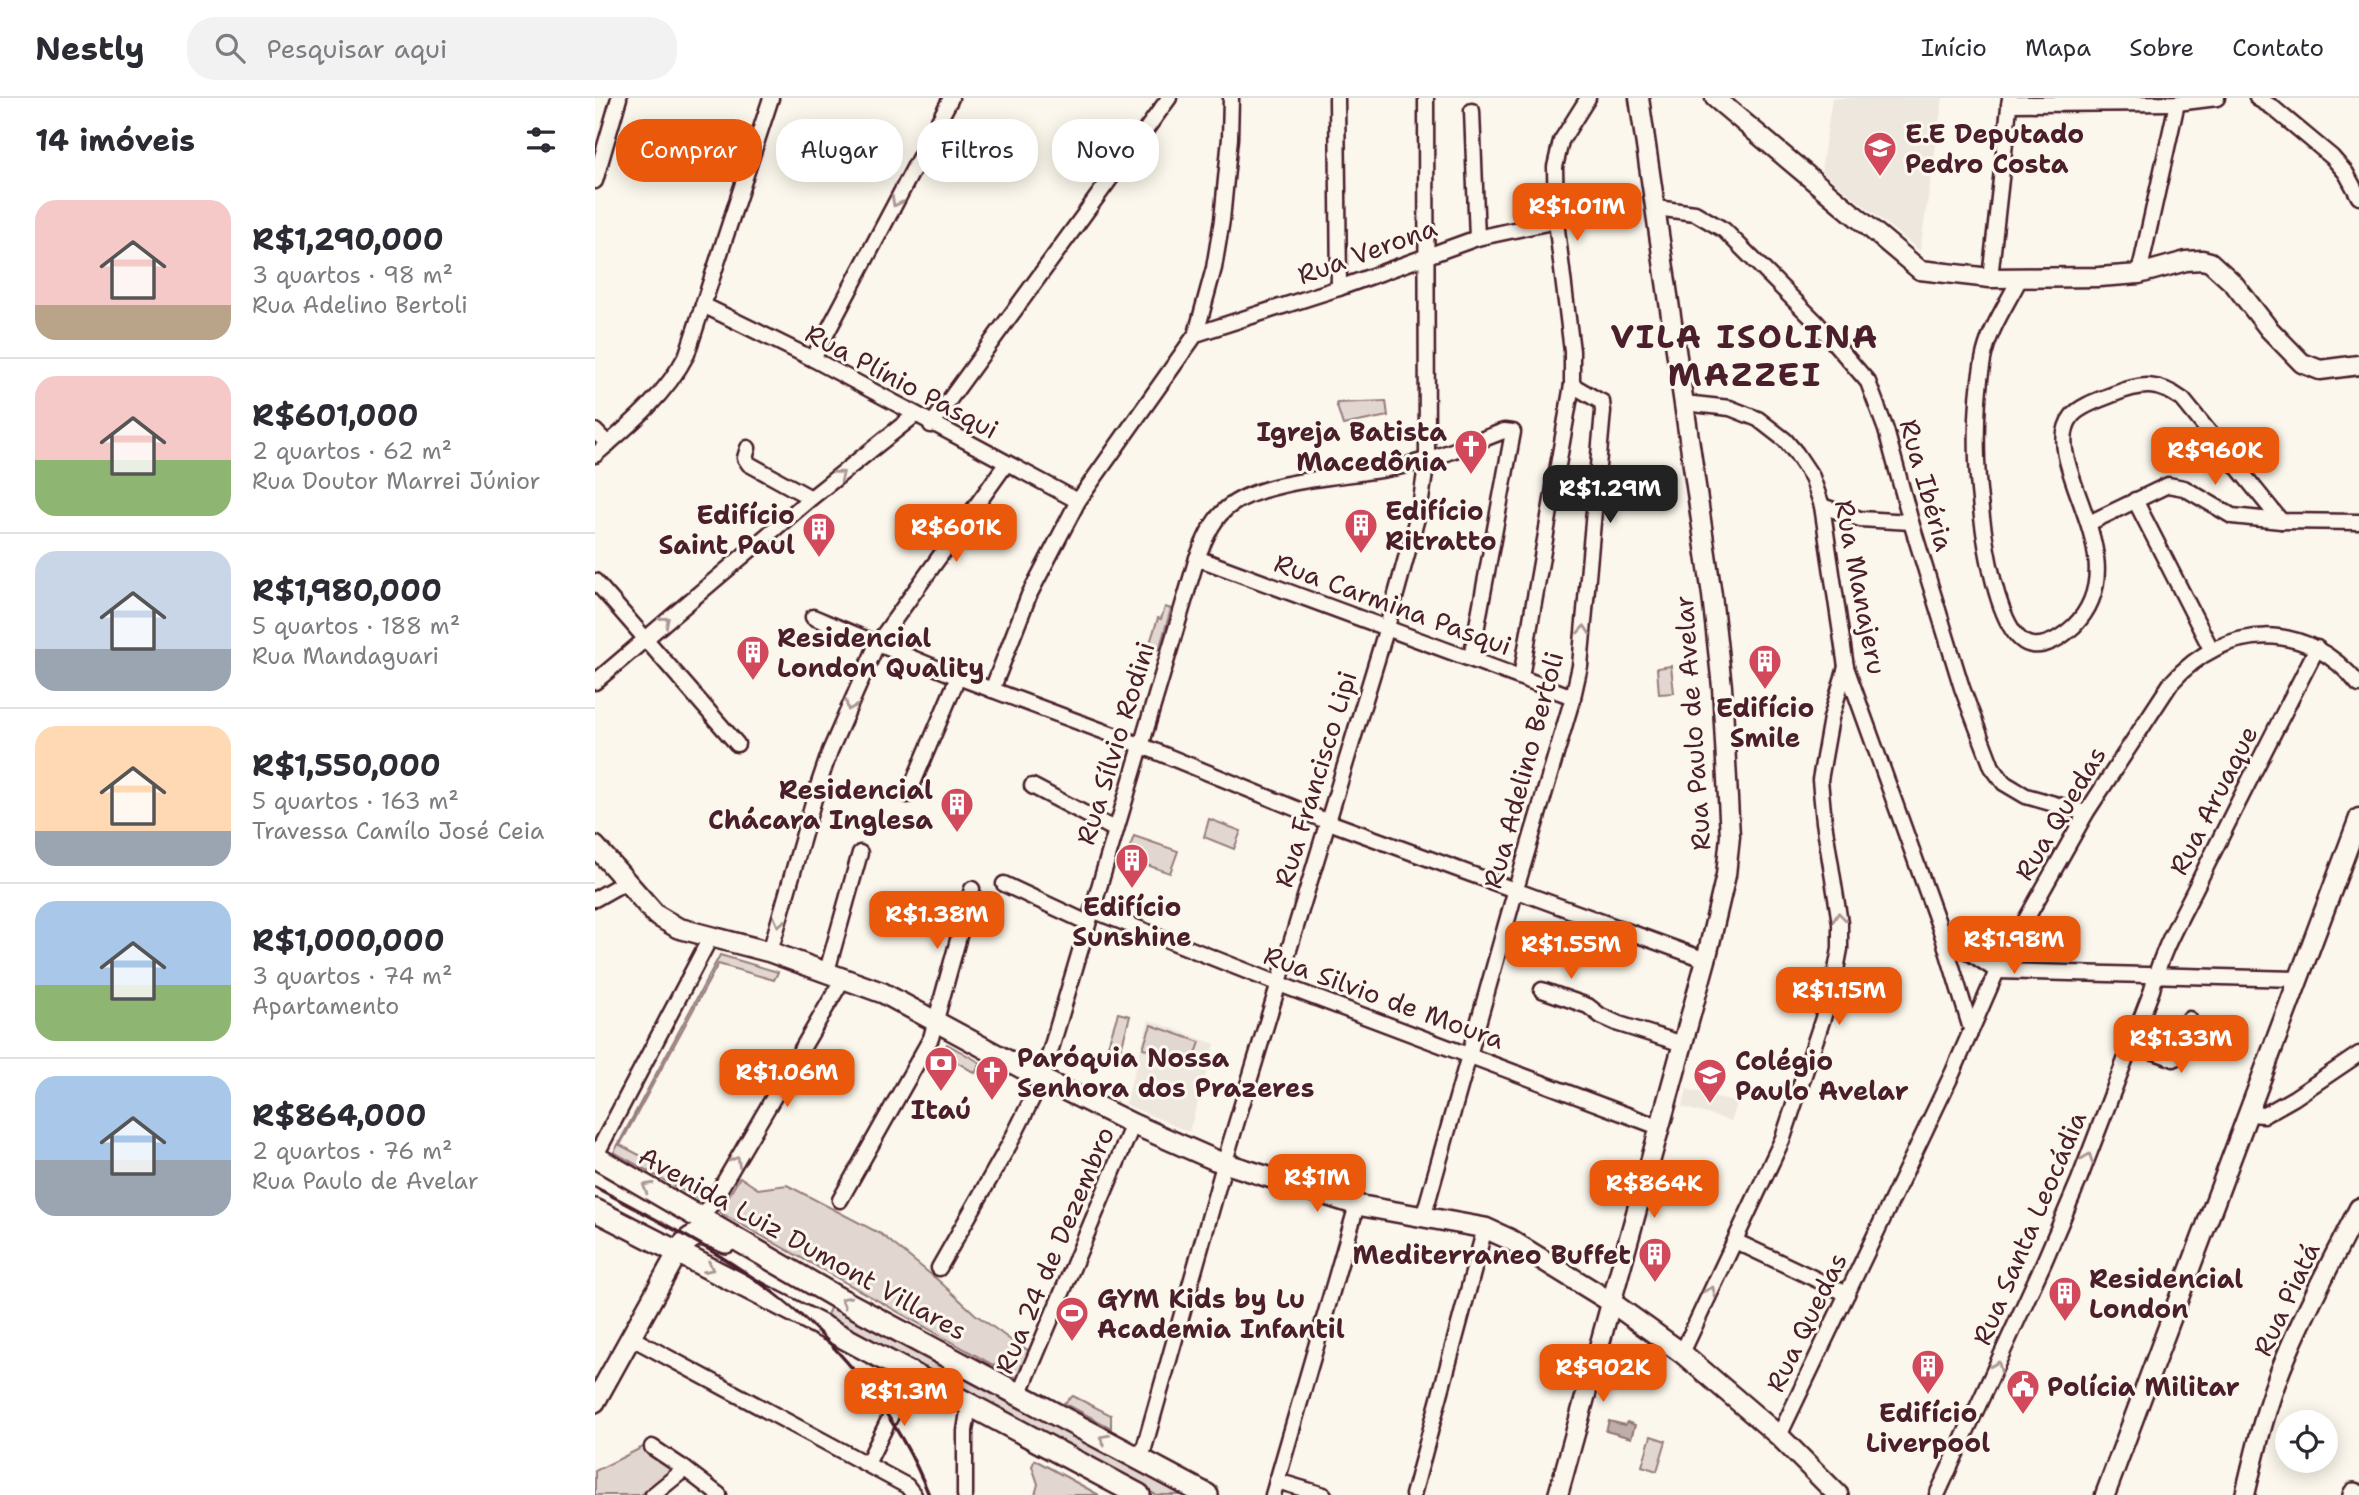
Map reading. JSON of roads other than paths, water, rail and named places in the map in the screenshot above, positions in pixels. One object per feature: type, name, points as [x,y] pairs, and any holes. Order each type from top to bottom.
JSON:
[{"type":"main road","points":[[595,846],[625,882],[666,922],[678,929],[770,952],[883,992],[1042,1079],[1133,1124],[1224,1163],[1357,1205],[1485,1228],[1509,1239],[1611,1303],[1682,1353],[1779,1436],[1838,1495]]},
{"type":"main road","name":"Avenida Luiz Dumont Villares","points":[[595,1157],[763,1255],[1207,1495]]},
{"type":"main road","points":[[595,1210],[1139,1495]]},
{"type":"main road","points":[[648,1236],[678,1228],[698,1217]]},
{"type":"main road","points":[[595,1402],[686,1240],[692,1235],[705,1235],[719,1239],[751,1256],[763,1255]]},
{"type":"street","points":[[595,181],[619,98]]},
{"type":"street","points":[[595,455],[662,393],[687,354],[771,98]]},
{"type":"street","points":[[813,359],[951,98]]},
{"type":"street","points":[[932,425],[1169,98]]},
{"type":"street","points":[[992,690],[1029,595],[1077,501],[1196,334],[1222,220],[1231,98]]},
{"type":"street","points":[[1337,98],[1339,288]]},
{"type":"street","name":"Rua Francisco Lipi","points":[[1141,1459],[1224,1163],[1387,627],[1420,507],[1427,459],[1426,98]]},
{"type":"street","points":[[1521,677],[1571,385],[1572,351],[1556,221],[1555,167],[1558,149],[1588,98]]},
{"type":"street","name":"Rua Paulo de Avelar","points":[[1558,1495],[1706,960],[1726,875],[1730,836],[1722,687],[1713,595],[1639,98]]},
{"type":"street","points":[[1715,98],[1915,267],[1929,273],[1990,278],[2139,274],[2186,261],[2202,260],[2210,262],[2234,284],[2269,328],[2302,363],[2320,370],[2359,365]]},
{"type":"street","points":[[1990,278],[2010,101],[2177,103],[2217,98]]},
{"type":"street","points":[[2257,98],[2272,107],[2332,157],[2346,173],[2359,197]]},
{"type":"street","points":[[2139,274],[2177,103]]},
{"type":"street","points":[[1472,111],[1477,238]]},
{"type":"street","name":"Rua Ibéria","points":[[1656,208],[1695,213],[1724,230],[1817,323],[1857,368],[1875,396],[1962,688],[1992,767],[2004,783],[2015,791],[2086,813]]},
{"type":"street","name":"Rua Verona","points":[[1196,334],[1339,288],[1477,238],[1556,221]]},
{"type":"street","points":[[2020,278],[1985,349],[1977,424],[1977,463],[1991,572],[2007,622],[2021,642],[2029,645],[2048,643],[2072,628],[2085,614],[2097,582],[2089,523],[2066,454],[2066,427],[2078,410],[2115,394],[2152,385],[2171,391],[2183,400],[2281,520]]},
{"type":"street","name":"Rua Plínio Pasqui","points":[[703,304],[813,359],[1077,501]]},
{"type":"street","name":"Rua Adelino Bertoli","points":[[1423,1218],[1580,666],[1603,411],[1602,402],[1571,385]]},
{"type":"street","name":"Rua Manajeru","points":[[1684,402],[1744,412],[1774,431],[1791,446],[1807,468],[1822,506],[1846,667],[1942,934],[1971,1029]]},
{"type":"street","points":[[595,682],[811,498],[915,415]]},
{"type":"street","name":"Rua Sílvio Rodini","points":[[939,1268],[1009,1146],[1042,1079],[1114,829],[1197,558],[1215,520],[1239,499],[1282,486],[1398,467],[1504,430],[1513,432],[1471,658]]},
{"type":"street","points":[[595,431],[608,444]]},
{"type":"street","points":[[748,448],[746,461],[811,498]]},
{"type":"street","points":[[770,952],[830,751],[877,644],[1006,464]]},
{"type":"street","points":[[2089,523],[2160,487],[2175,485],[2225,513],[2281,520],[2359,522]]},
{"type":"street","points":[[2135,500],[2211,649]]},
{"type":"street","points":[[1822,506],[1860,519],[1911,522]]},
{"type":"street","name":"Rua Carmina Pasqui","points":[[1197,558],[1573,697]]},
{"type":"street","points":[[595,581],[737,744]]},
{"type":"street","points":[[813,617],[958,677],[1140,745],[1326,821],[1706,960]]},
{"type":"street","name":"Rua Quedas","points":[[1779,1436],[1953,1072],[1997,971],[2086,813],[2171,683],[2183,669],[2211,649],[2253,637],[2271,637],[2298,639],[2317,648],[2346,668],[2359,685]]},
{"type":"street","name":"Rua Aruaque","points":[[2155,976],[2238,802],[2317,648]]},
{"type":"street","points":[[1682,1353],[1783,1138],[1834,981],[1840,949],[1840,923],[1824,822],[1821,780],[1835,705],[1846,667]]},
{"type":"street","points":[[908,795],[958,677]]},
{"type":"street","points":[[1835,705],[1858,697]]},
{"type":"street","points":[[1032,786],[1114,829]]},
{"type":"street","points":[[2105,1495],[2359,818]]},
{"type":"street","points":[[698,1217],[710,1206],[835,974],[860,853]]},
{"type":"street","points":[[595,899],[625,882]]},
{"type":"street","name":"Rua Silvio de Moura","points":[[1004,884],[1659,1127]]},
{"type":"street","points":[[840,1200],[931,1038],[972,889]]},
{"type":"street","points":[[1942,934],[1997,971],[2298,979]]},
{"type":"street","points":[[595,1157],[710,938]]},
{"type":"street","name":"Rua Santa Leocádia","points":[[1937,1495],[2079,1180],[2153,990],[2155,976]]},
{"type":"street","points":[[1542,990],[1588,1006],[1601,1016],[1619,1024],[1683,1044]]},
{"type":"street","points":[[2132,1044],[2174,1059],[2189,1018]]},
{"type":"street","points":[[2249,1114],[2265,1115],[2359,1054]]},
{"type":"street","name":"Rua 24 de Dezembro","points":[[1019,1395],[1133,1124]]},
{"type":"street","points":[[1324,1495],[1275,1488],[1357,1205]]},
{"type":"street","name":"Rua Piatá","points":[[2245,1495],[2267,1409],[2285,1359],[2308,1307],[2359,1208]]},
{"type":"street","points":[[1413,1495],[1485,1228]]},
{"type":"street","points":[[1735,1241],[1847,1294]]},
{"type":"street","points":[[630,1337],[907,1486],[914,1495]]},
{"type":"street","points":[[866,1464],[901,1395],[914,1377]]},
{"type":"street","points":[[965,1495],[965,1431],[969,1405]]},
{"type":"street","points":[[652,1447],[719,1495]]},
{"type":"street","points":[[653,1495],[685,1469]]},
{"type":"railway","points":[[595,1187],[713,1252],[779,1297],[803,1317],[867,1386],[902,1439],[929,1495]]},
{"type":"place","name":"E.E Deputado Pedro Costa","points":[[1880,178]]},
{"type":"place","name":"Igreja Batista Macedônia","points":[[1471,476]]},
{"type":"place","name":"Edifício Ritratto","points":[[1361,555]]},
{"type":"place","name":"Edifício Saint Paul","points":[[819,559]]},
{"type":"place","name":"Residencial London Quality","points":[[753,682]]},
{"type":"place","name":"Edifício Smile","points":[[1765,691]]},
{"type":"place","name":"Residencial Chácara Inglesa","points":[[957,834]]},
{"type":"place","name":"Edifício Sunshine","points":[[1132,890]]},
{"type":"place","name":"Itaú","points":[[941,1093]]},
{"type":"place","name":"Paróquia Nossa Senhora dos Prazeres","points":[[992,1102]]},
{"type":"place","name":"Colégio Paulo Avelar","points":[[1710,1105]]},
{"type":"place","name":"Mediterraneo Buffet","points":[[1655,1284]]},
{"type":"place","name":"Residencial London","points":[[2065,1323]]},
{"type":"place","name":"GYM Kids by Lu Academia Infantil","points":[[1072,1343]]},
{"type":"place","name":"Edifício Liverpool","points":[[1928,1396]]},
{"type":"place","name":"Polícia Militar","points":[[2023,1416]]},
{"type":"district","name":"VILA ISOLINA MAZZEI","points":[[1745,355]]}]
